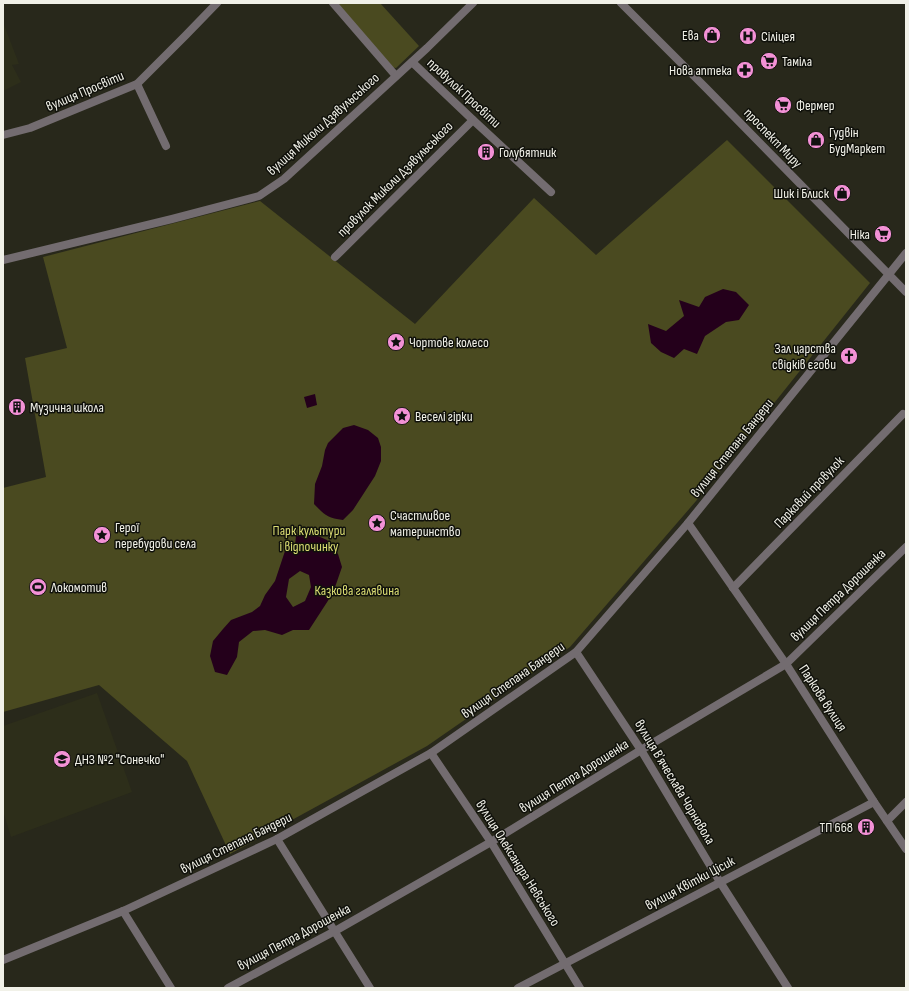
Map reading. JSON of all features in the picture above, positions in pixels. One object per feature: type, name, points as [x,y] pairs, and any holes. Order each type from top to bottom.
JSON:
[{"type":"street","name":"вулиця Просвіти","points":[[3,135],[30,128],[137,84],[217,3]]},
{"type":"street","points":[[333,3],[396,76]]},
{"type":"street","name":"вулиця Миколи Дзявульського","points":[[3,260],[259,196],[284,179],[412,62],[473,3]]},
{"type":"street","name":"проспект Миру","points":[[620,3],[706,88],[906,292]]},
{"type":"street","name":"провулок Просвіти","points":[[412,62],[551,192]]},
{"type":"street","points":[[137,84],[166,146]]},
{"type":"street","name":"провулок Миколи Дзявульського","points":[[334,257],[473,120]]},
{"type":"street","name":"вулиця Степана Бандери","points":[[3,960],[123,911],[277,839],[431,753],[576,652],[688,523],[906,253]]},
{"type":"street","name":"Парковий провулок","points":[[733,588],[903,414]]},
{"type":"street","name":"Паркова вулиця","points":[[688,523],[786,664],[874,802],[906,848]]},
{"type":"street","name":"вулиця Петра Дорошенка","points":[[228,988],[336,931],[491,842],[641,750],[786,664],[906,547]]},
{"type":"street","name":"вулиця Вʼячеслава Чорновола","points":[[576,652],[641,750],[720,882],[788,988]]},
{"type":"street","name":"вулиця Олександра Невського","points":[[431,753],[491,842],[580,988]]},
{"type":"street","name":"вулиця Квітки Цісик","points":[[518,988],[874,802]]},
{"type":"street","points":[[887,821],[906,802]]},
{"type":"street","points":[[277,839],[336,931],[370,988]]},
{"type":"street","points":[[123,911],[171,988]]},
{"type":"shaded area","points":[[3,22],[19,64],[12,65],[21,82],[3,91]]},
{"type":"shaded area","points":[[723,289],[736,292],[749,305],[739,320],[726,322],[705,336],[697,354],[684,349],[674,358],[661,352],[651,343],[648,324],[666,331],[684,316],[679,300],[699,307],[705,297]]},
{"type":"shaded area","points":[[315,394],[317,405],[307,408],[304,397]]},
{"type":"shaded area","points":[[354,425],[368,430],[378,438],[381,447],[381,461],[375,476],[353,510],[343,520],[327,515],[314,504],[315,484],[322,466],[328,443],[343,428]]},
{"type":"shaded area","points":[[296,536],[318,536],[327,540],[338,554],[342,567],[333,593],[309,630],[293,630],[282,635],[265,630],[253,631],[239,642],[237,657],[227,675],[215,672],[210,656],[213,641],[231,620],[252,612],[260,606],[265,595],[275,581],[285,551],[295,545]],"holes":[[[300,571],[309,575],[311,587],[305,601],[293,607],[286,597],[289,579]]]},
{"type":"shaded area","name":"ДНЗ №2 \"Сонечко\"","points":[[97,693],[132,792],[11,837],[3,811],[3,726]]},
{"type":"green space","points":[[336,3],[380,3],[419,46],[396,68],[390,67]]},
{"type":"green space","name":"Парк культури і відпочинку","points":[[727,140],[870,283],[696,501],[570,647],[427,746],[230,854],[187,761],[99,685],[3,712],[3,488],[46,477],[25,358],[67,348],[43,257],[260,201],[415,324],[534,198],[596,255]]},
{"type":"place","name":"Ева","points":[[712,35]]},
{"type":"place","name":"Сіліцея","points":[[748,36]]},
{"type":"place","name":"Таміла","points":[[769,61]]},
{"type":"place","name":"Нова аптека","points":[[745,70]]},
{"type":"place","name":"Фермер","points":[[783,105]]},
{"type":"place","name":"Гудвін БудМаркет","points":[[816,140]]},
{"type":"place","name":"Голубятник","points":[[486,152]]},
{"type":"place","name":"Шик і Блиск","points":[[842,193]]},
{"type":"place","name":"Ніка","points":[[883,234]]},
{"type":"place","name":"Чортове колесо","points":[[396,342]]},
{"type":"place","name":"Зал царства свідків єгови","points":[[849,356]]},
{"type":"place","name":"Музична школа","points":[[17,407]]},
{"type":"place","name":"Веселі гірки","points":[[402,416]]},
{"type":"place","name":"Счастливое материнство","points":[[377,523]]},
{"type":"place","name":"Герої перебудови села","points":[[102,535]]},
{"type":"place","name":"Локомотив","points":[[38,587]]},
{"type":"place","name":"ДНЗ №2 \"Сонечко\"","points":[[62,759]]},
{"type":"place","name":"ТП 668","points":[[866,827]]},
{"type":"park label","name":"Казкова галявина","points":[[357,590]]}]
